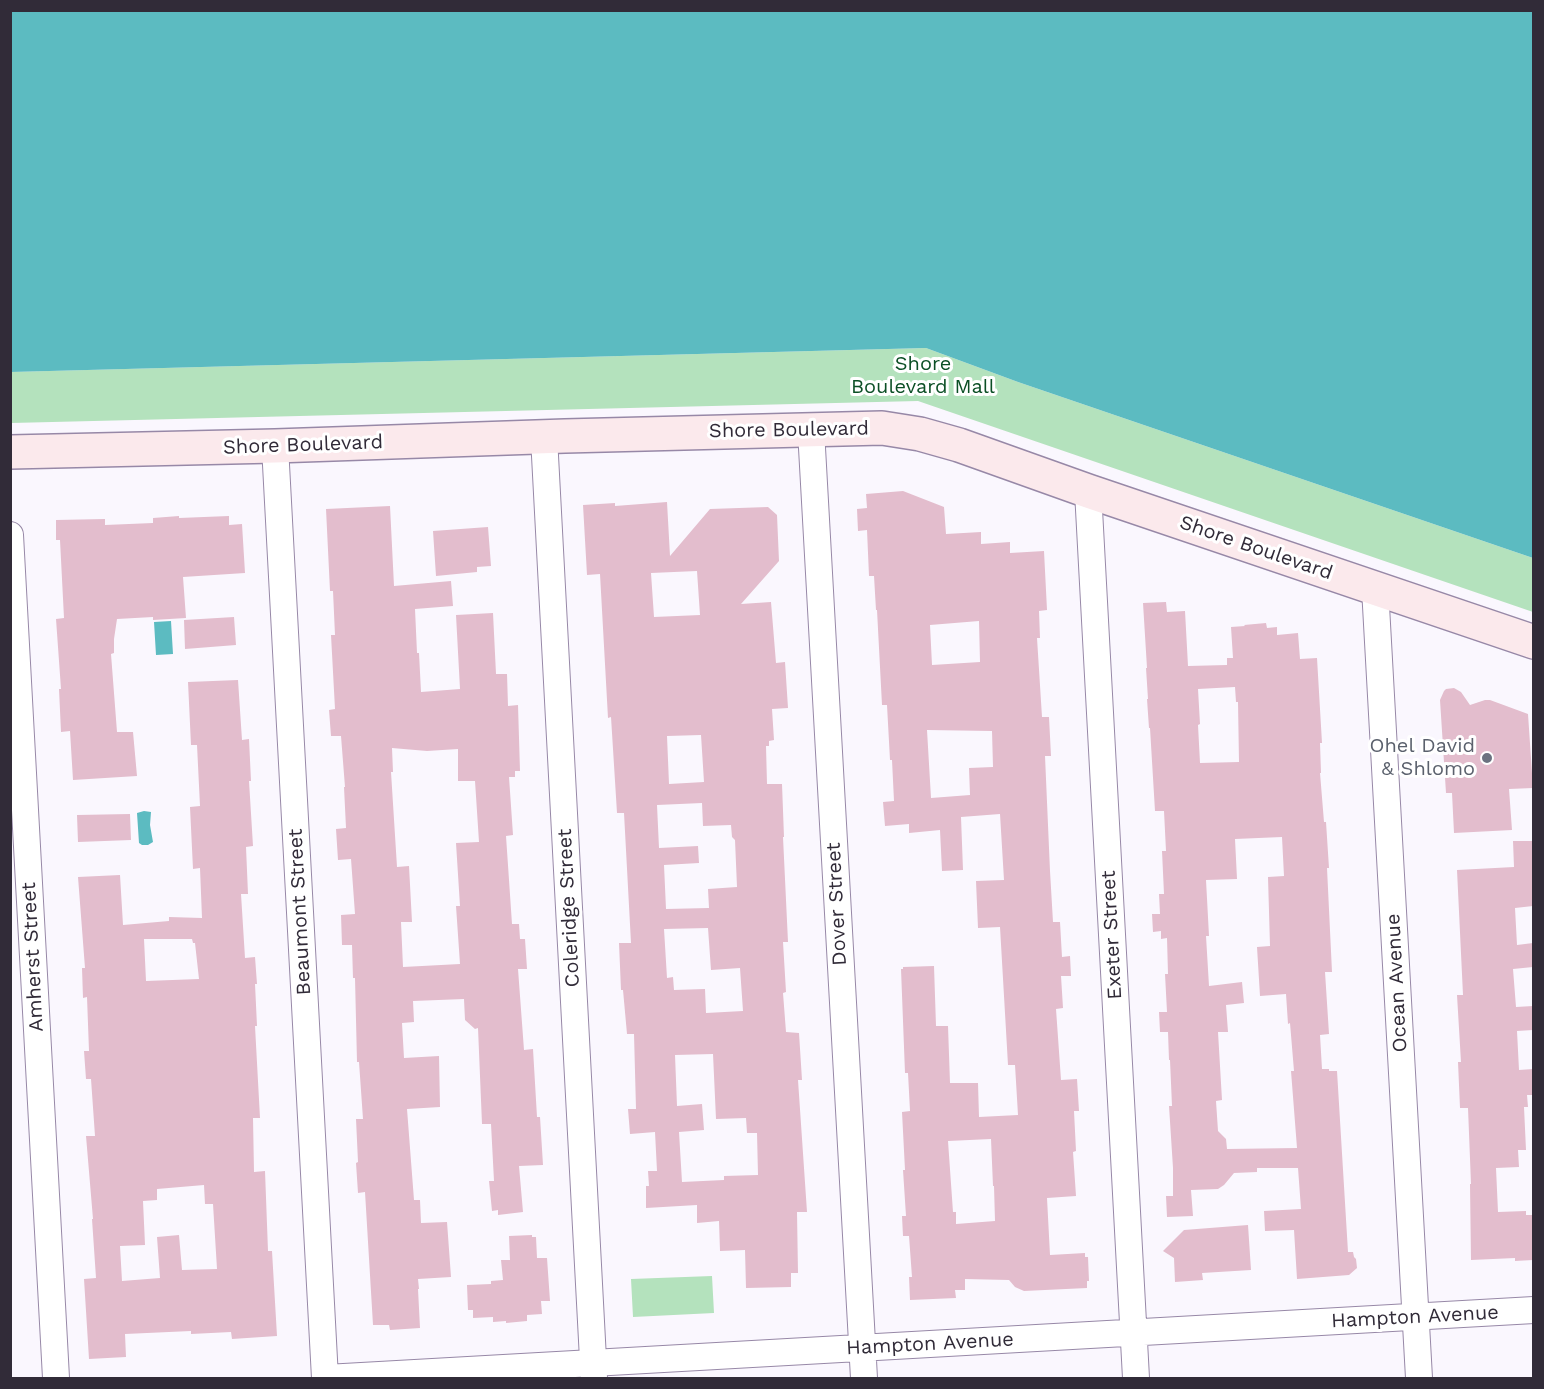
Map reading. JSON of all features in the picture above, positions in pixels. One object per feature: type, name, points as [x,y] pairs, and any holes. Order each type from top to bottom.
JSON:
[{"type":"main road","name":"Shore Boulevard","points":[[10,452],[882,428],[920,434],[959,445],[1533,642]]},
{"type":"street","name":"Dover Street","points":[[811,430],[864,1378]]},
{"type":"street","name":"Coleridge Street","points":[[544,437],[594,1371]]},
{"type":"street","name":"Beaumont Street","points":[[275,446],[326,1378]]},
{"type":"street","name":"Exeter Street","points":[[1088,491],[1136,1378]]},
{"type":"street","name":"Amherst Street","points":[[10,535],[56,1378]]},
{"type":"street","name":"Ocean Avenue","points":[[1375,588],[1419,1378]]},
{"type":"street","name":"Hampton Avenue","points":[[326,1378],[594,1371],[862,1348],[1533,1310]]},
{"type":"green space","name":"Shore Boulevard Mall","points":[[926,348],[1018,382],[1533,558],[1533,612],[918,401],[11,423],[10,372]]},
{"type":"green space","points":[[712,1276],[714,1313],[633,1317],[631,1279]]},
{"type":"water","points":[[10,11],[1533,11],[1533,558],[1018,382],[926,348],[11,372]]},
{"type":"water","points":[[171,621],[173,654],[156,655],[154,622]]},
{"type":"water","points":[[151,812],[150,825],[153,842],[148,845],[139,843],[137,813]]},
{"type":"building","points":[[903,491],[944,507],[946,534],[981,532],[981,544],[1010,542],[1010,553],[1044,551],[1047,610],[1039,611],[1040,638],[1037,638],[1042,717],[1049,717],[1051,756],[1045,756],[1053,922],[1060,922],[1062,957],[1070,956],[1071,976],[1061,976],[1063,1008],[1056,1009],[1061,1080],[1077,1079],[1079,1111],[1074,1111],[1076,1151],[1073,1152],[1076,1196],[1047,1198],[1050,1255],[1085,1253],[1085,1257],[1088,1257],[1087,1288],[1024,1291],[1015,1287],[1009,1280],[965,1279],[965,1290],[955,1290],[956,1298],[910,1300],[909,1277],[912,1277],[909,1236],[903,1236],[902,1216],[906,1216],[902,1112],[910,1111],[908,1073],[905,1073],[901,969],[903,967],[934,966],[936,1026],[948,1026],[950,1083],[978,1083],[979,1117],[1018,1115],[1015,1065],[1008,1065],[1000,927],[978,928],[976,881],[1004,880],[1000,814],[961,817],[963,870],[942,871],[940,830],[909,833],[909,824],[885,826],[883,802],[894,801],[892,760],[890,760],[887,705],[882,705],[874,576],[869,576],[867,530],[858,531],[857,509],[867,508],[866,494]],"holes":[[[979,621],[980,662],[932,665],[930,625]],[[927,730],[992,731],[993,767],[969,768],[970,795],[931,798]],[[991,1139],[995,1221],[956,1224],[956,1212],[953,1212],[948,1141]]]},
{"type":"building","points":[[667,502],[670,556],[710,509],[768,507],[777,515],[779,561],[741,604],[771,602],[776,663],[785,662],[788,708],[772,709],[774,740],[769,741],[769,746],[766,746],[767,784],[782,784],[788,942],[783,942],[786,992],[783,993],[786,1032],[799,1033],[802,1080],[798,1080],[807,1212],[797,1212],[798,1273],[791,1273],[791,1287],[746,1288],[745,1250],[720,1251],[719,1221],[697,1223],[697,1205],[646,1208],[646,1186],[649,1186],[648,1171],[657,1171],[655,1132],[630,1134],[628,1109],[636,1109],[634,1034],[627,1034],[623,990],[621,990],[619,943],[631,943],[624,813],[617,813],[611,717],[608,718],[600,574],[587,575],[583,505],[615,503],[615,506]],"holes":[[[697,571],[700,615],[654,617],[651,573]],[[701,735],[704,782],[669,784],[667,736]],[[702,803],[703,826],[731,825],[732,837],[735,840],[737,887],[708,889],[709,908],[666,909],[664,865],[699,863],[698,846],[659,848],[657,805]],[[708,928],[711,970],[740,968],[743,1011],[706,1013],[705,989],[674,990],[673,977],[667,978],[664,929]],[[713,1054],[716,1119],[746,1118],[747,1133],[757,1133],[758,1175],[724,1176],[724,1180],[682,1182],[679,1132],[704,1130],[702,1104],[677,1106],[675,1055]]]},
{"type":"building","points":[[390,506],[394,586],[451,581],[453,606],[415,609],[421,692],[460,689],[456,615],[493,613],[496,674],[507,674],[508,706],[518,705],[520,771],[515,771],[515,777],[509,777],[513,835],[506,836],[512,924],[519,924],[520,939],[525,939],[527,969],[518,969],[524,1050],[533,1049],[537,1117],[540,1117],[543,1165],[519,1166],[523,1212],[498,1215],[498,1210],[492,1211],[489,1181],[494,1181],[491,1124],[482,1124],[478,1028],[475,1029],[465,1020],[464,999],[413,1001],[414,1022],[402,1023],[404,1058],[439,1056],[440,1107],[407,1109],[414,1200],[420,1200],[421,1223],[447,1222],[451,1277],[418,1279],[420,1328],[390,1330],[389,1325],[373,1325],[365,1192],[358,1193],[356,1163],[358,1162],[356,1119],[363,1119],[359,1062],[357,1062],[355,978],[353,978],[352,945],[342,945],[341,915],[355,914],[351,859],[338,860],[336,829],[346,828],[345,787],[341,736],[331,736],[329,710],[335,709],[331,635],[335,635],[333,591],[330,591],[326,509]],"holes":[[[392,748],[427,751],[458,749],[458,781],[475,781],[479,842],[456,843],[460,906],[456,906],[460,964],[403,967],[401,922],[412,922],[409,866],[397,867],[391,772],[393,772]]]},
{"type":"building","points":[[179,516],[179,518],[229,516],[229,525],[242,524],[245,573],[183,577],[186,618],[117,619],[114,653],[111,654],[117,732],[133,732],[137,776],[73,780],[70,731],[61,732],[59,689],[61,689],[56,619],[64,618],[60,540],[56,540],[56,520],[105,519],[105,525],[153,523],[153,518]]},
{"type":"building","points":[[488,527],[491,566],[477,567],[477,572],[436,576],[433,531]]},
{"type":"building","points":[[1166,602],[1167,612],[1185,611],[1188,666],[1227,665],[1227,658],[1233,658],[1231,627],[1266,623],[1267,628],[1277,627],[1277,635],[1298,633],[1300,659],[1317,658],[1322,743],[1320,743],[1320,773],[1329,868],[1327,868],[1332,972],[1325,972],[1329,1034],[1320,1035],[1322,1069],[1337,1071],[1348,1252],[1353,1252],[1357,1268],[1349,1275],[1297,1279],[1294,1230],[1265,1231],[1264,1211],[1301,1209],[1298,1168],[1257,1168],[1257,1172],[1234,1173],[1218,1189],[1191,1190],[1193,1216],[1167,1217],[1166,1196],[1173,1196],[1169,1106],[1172,1106],[1168,1032],[1160,1032],[1159,1012],[1167,1012],[1165,974],[1168,974],[1167,938],[1161,939],[1161,931],[1153,932],[1152,914],[1160,914],[1159,894],[1164,894],[1162,851],[1166,851],[1164,811],[1155,811],[1143,603]],"holes":[[[1235,687],[1236,702],[1238,702],[1239,762],[1200,763],[1198,689]],[[1282,837],[1284,876],[1268,877],[1270,946],[1257,947],[1260,996],[1286,994],[1294,1071],[1291,1071],[1297,1148],[1227,1149],[1226,1139],[1218,1131],[1216,1101],[1222,1100],[1218,1032],[1228,1032],[1226,1005],[1244,1003],[1242,982],[1209,986],[1206,880],[1237,879],[1235,839]]]},
{"type":"building","points":[[234,617],[236,645],[185,649],[184,620]]},
{"type":"building","points":[[238,680],[242,740],[249,739],[253,846],[246,847],[248,894],[241,894],[245,958],[255,957],[257,984],[255,984],[257,1026],[255,1026],[260,1118],[253,1118],[254,1172],[265,1171],[268,1251],[272,1251],[277,1336],[232,1339],[231,1332],[191,1334],[191,1331],[125,1334],[126,1357],[89,1359],[84,1279],[96,1278],[86,1136],[95,1136],[91,1079],[86,1079],[84,1051],[89,1051],[87,997],[83,998],[82,968],[85,968],[78,877],[120,875],[123,925],[169,921],[169,917],[202,918],[200,868],[193,869],[190,807],[200,806],[197,745],[191,745],[188,682]],"holes":[[[144,939],[192,939],[195,943],[199,979],[146,981]],[[204,1185],[205,1204],[213,1204],[217,1269],[182,1270],[179,1235],[157,1237],[160,1278],[122,1281],[120,1246],[145,1245],[143,1201],[157,1200],[157,1189]]]},
{"type":"building","name":"Ohel David & Shlomo","points":[[1454,688],[1461,692],[1470,705],[1490,700],[1528,714],[1533,788],[1509,789],[1512,830],[1454,833],[1452,793],[1446,793],[1440,700],[1446,689]]},
{"type":"building","points":[[130,814],[131,840],[78,842],[77,815]]},
{"type":"building","points":[[1513,841],[1533,841],[1533,906],[1515,908],[1517,945],[1533,943],[1533,967],[1513,969],[1516,1007],[1533,1006],[1533,1030],[1517,1031],[1519,1070],[1533,1069],[1533,1095],[1527,1095],[1528,1107],[1524,1107],[1526,1150],[1518,1150],[1519,1167],[1496,1168],[1498,1212],[1526,1211],[1526,1215],[1533,1215],[1533,1260],[1515,1261],[1515,1258],[1471,1260],[1468,1108],[1460,1108],[1458,1062],[1461,1062],[1457,995],[1463,995],[1457,870],[1514,867]]},
{"type":"building","points":[[1248,1225],[1251,1270],[1202,1273],[1203,1280],[1175,1282],[1174,1258],[1163,1251],[1184,1230]]},
{"type":"building","points":[[532,1235],[536,1237],[537,1258],[547,1258],[550,1301],[541,1301],[542,1314],[527,1315],[527,1321],[506,1323],[506,1321],[493,1322],[493,1317],[473,1318],[473,1310],[468,1310],[467,1285],[491,1284],[491,1281],[503,1280],[501,1260],[510,1260],[509,1236]]},
{"type":"place","name":"Ohel David & Shlomo","points":[[1487,758]]}]
